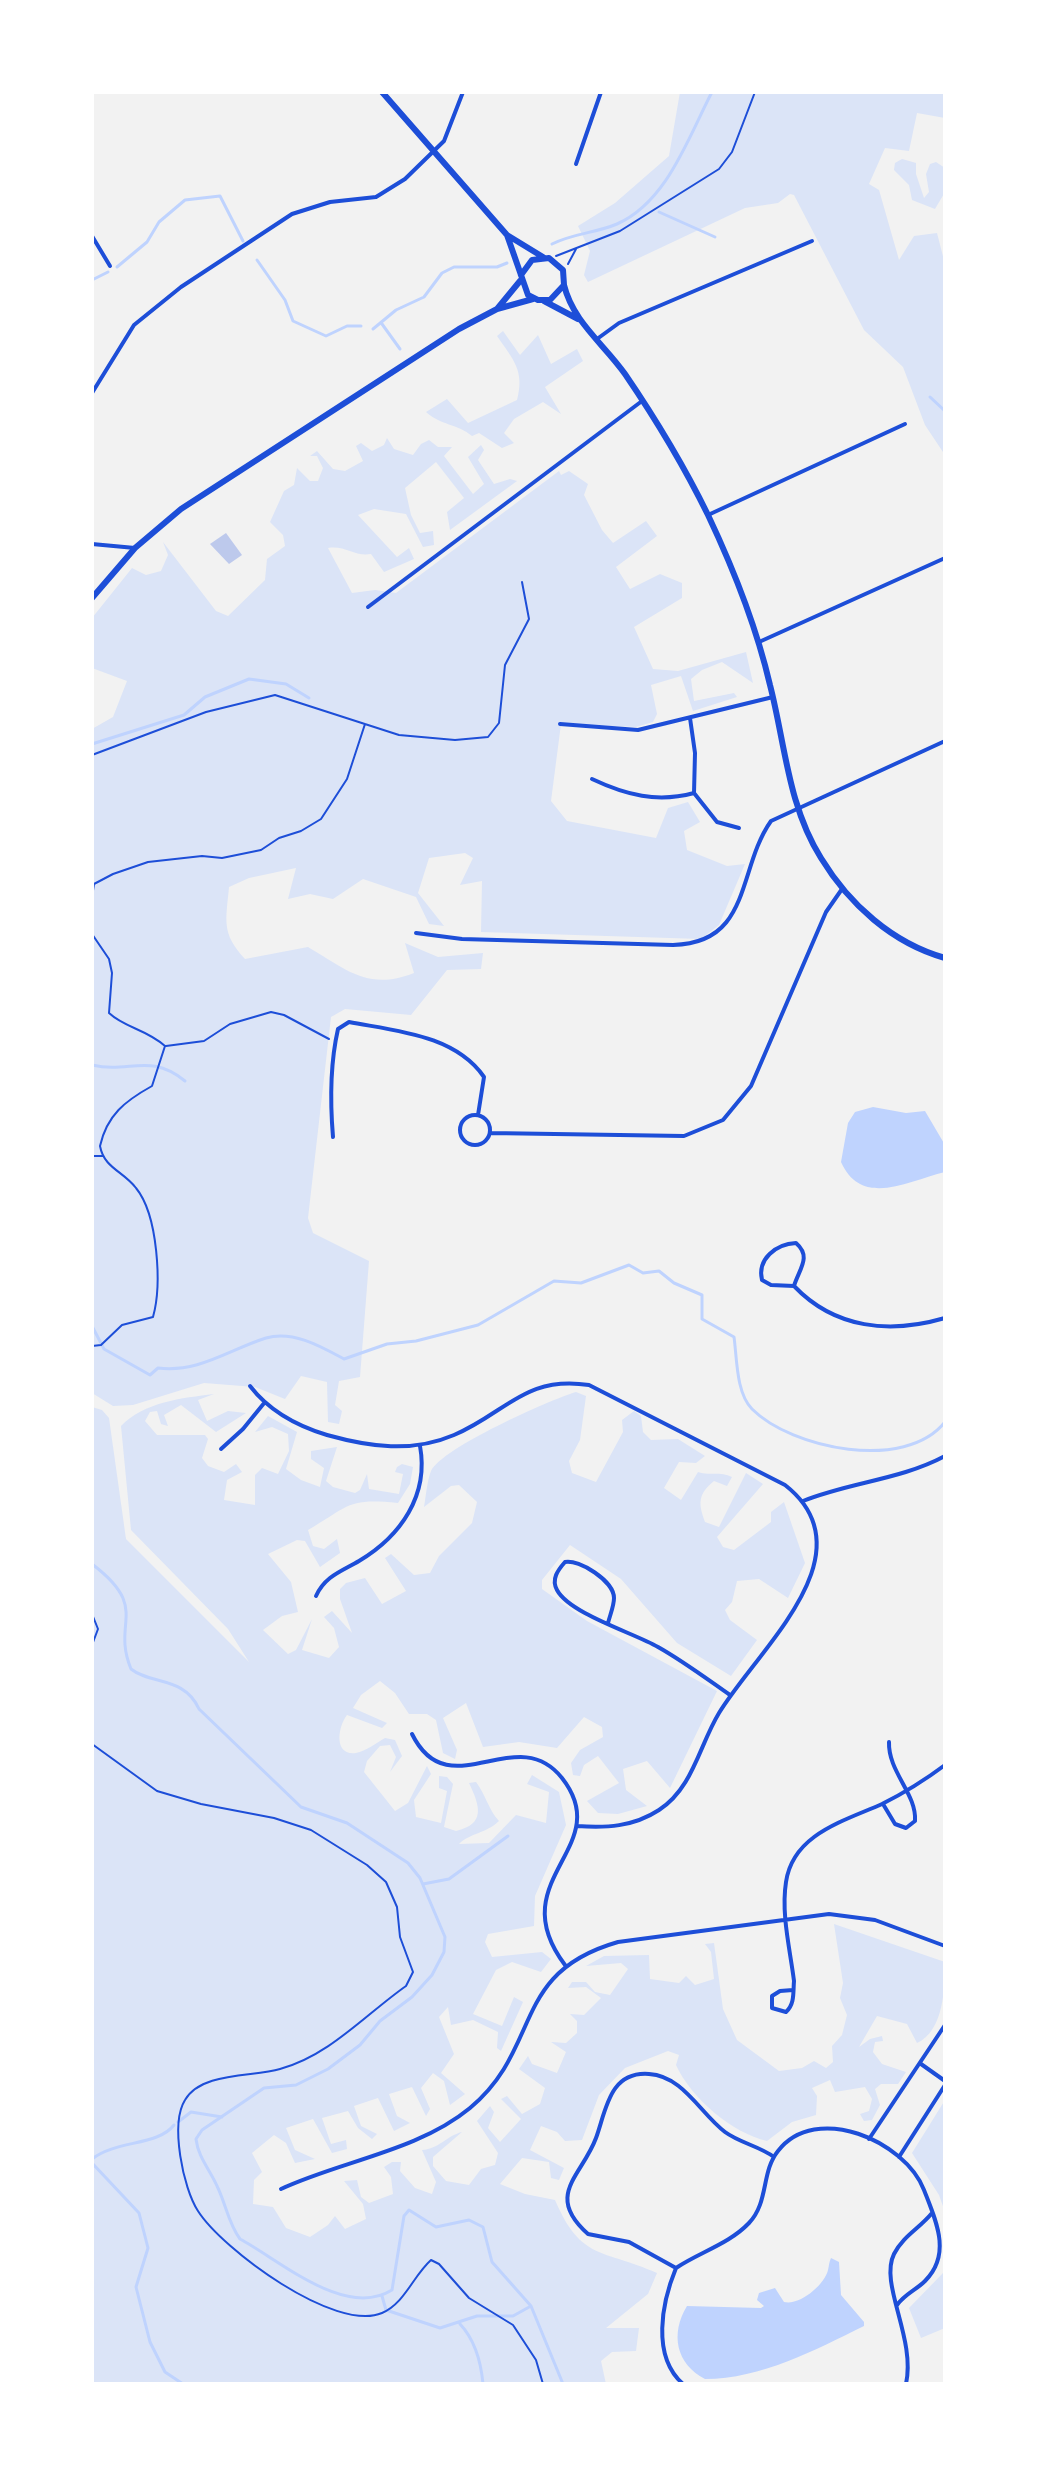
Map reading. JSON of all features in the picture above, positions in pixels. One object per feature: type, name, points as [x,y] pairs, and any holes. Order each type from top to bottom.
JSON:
[{"type":"main road","points":[[382,92],[507,235],[559,265],[578,319],[621,368],[708,515],[759,642],[797,808],[819,856],[842,889],[894,935],[945,958]]},
{"type":"main road","points":[[507,235],[524,291],[533,299]]},
{"type":"main road","points":[[497,309],[527,264],[546,258]]},
{"type":"main road","points":[[544,301],[556,296],[564,285]]},
{"type":"main road","points":[[92,598],[135,548],[181,509],[459,329],[497,309],[533,299],[544,301],[578,319]]},
{"type":"street","points":[[92,393],[134,325],[181,287],[309,206],[376,197],[390,190],[434,152],[445,138],[463,92]]},
{"type":"street","points":[[576,164],[601,92]]},
{"type":"street","points":[[92,236],[110,266]]},
{"type":"street","points":[[596,339],[619,323],[812,241]]},
{"type":"street","points":[[368,607],[642,401]]},
{"type":"street","points":[[708,515],[905,424]]},
{"type":"street","points":[[92,544],[135,548]]},
{"type":"street","points":[[759,642],[945,558]]},
{"type":"street","points":[[560,724],[638,730],[773,697]]},
{"type":"street","points":[[690,718],[695,753],[694,793],[717,822],[739,828]]},
{"type":"street","points":[[416,933],[462,939],[673,945],[696,942],[716,932],[733,916],[771,821],[945,741]]},
{"type":"street","points":[[592,779],[624,794],[670,800],[694,793]]},
{"type":"street","points":[[490,1133],[684,1136],[723,1120],[751,1086],[826,912],[842,889]]},
{"type":"street","points":[[333,1137],[330,1102],[335,1041],[338,1029],[349,1022],[418,1035],[471,1058],[484,1077],[478,1115]]},
{"type":"street","points":[[478,1115],[489,1123],[490,1133],[485,1142],[475,1145],[462,1138],[462,1123],[478,1115]]},
{"type":"street","points":[[794,1286],[806,1259],[804,1250],[796,1243],[783,1244],[764,1259],[759,1269],[762,1280],[771,1285],[794,1286],[811,1304],[829,1314],[858,1324],[889,1328],[945,1318]]},
{"type":"street","points":[[250,1386],[265,1402],[298,1424],[344,1440],[376,1446],[420,1446],[465,1430],[531,1389],[574,1383],[605,1391],[785,1485],[802,1501],[817,1538],[815,1566],[797,1606],[730,1695],[685,1783],[669,1802],[633,1823],[614,1827],[577,1826]]},
{"type":"street","points":[[221,1449],[265,1402]]},
{"type":"street","points":[[316,1596],[330,1577],[378,1550],[407,1517],[422,1477],[420,1446]]},
{"type":"street","points":[[802,1501],[831,1489],[906,1474],[945,1456]]},
{"type":"street","points":[[608,1623],[615,1596],[611,1588],[577,1563],[565,1562],[554,1578],[556,1589],[572,1603],[608,1623],[659,1648],[730,1695]]},
{"type":"street","points":[[412,1734],[431,1760],[448,1767],[515,1756],[546,1766],[568,1788],[577,1826],[543,1906],[548,1939],[565,1965]]},
{"type":"street","points":[[883,1803],[895,1824],[910,1827],[916,1818],[891,1763],[889,1742]]},
{"type":"street","points":[[793,1990],[780,1991],[772,1996],[772,2008],[781,2013],[790,2008],[793,1990],[785,1884],[801,1850],[829,1827],[905,1792],[945,1765]]},
{"type":"street","points":[[281,2189],[430,2133],[469,2109],[508,2063],[541,1993],[565,1965],[618,1942],[829,1914],[855,1916],[945,1946]]},
{"type":"street","points":[[869,2139],[945,2025]]},
{"type":"street","points":[[899,2157],[945,2083],[921,2064]]},
{"type":"street","points":[[676,2268],[629,2242],[588,2234],[570,2212],[568,2185],[596,2138],[611,2093],[619,2083],[633,2075],[650,2073],[669,2080],[682,2087],[722,2130],[774,2157]]},
{"type":"street","points":[[683,2384],[669,2365],[663,2329],[664,2303],[676,2268],[734,2236],[752,2220],[766,2191],[774,2157],[795,2135],[817,2128],[851,2132],[899,2157],[921,2181],[941,2239],[938,2259],[927,2279],[897,2305]]},
{"type":"street","points":[[906,2384],[910,2356],[890,2281],[891,2261],[905,2237],[932,2213]]},
{"type":"path","points":[[546,258],[620,231],[719,169],[732,152],[755,92]]},
{"type":"path","points":[[564,275],[577,248]]},
{"type":"path","points":[[92,755],[206,712],[275,695],[388,733],[475,740],[492,735],[499,723],[505,665],[529,619],[522,582]]},
{"type":"path","points":[[92,897],[94,884],[148,862],[202,856],[222,858],[261,850],[321,819],[347,779],[365,723]]},
{"type":"path","points":[[92,934],[109,959],[112,973],[109,1013],[116,1020],[150,1032],[165,1046]]},
{"type":"path","points":[[165,1046],[204,1041],[230,1024],[271,1012],[293,1019],[313,1033],[335,1041]]},
{"type":"path","points":[[102,1156],[102,1137],[112,1116],[123,1103],[152,1086],[165,1046]]},
{"type":"path","points":[[92,1156],[102,1156],[131,1182],[143,1199],[160,1285],[153,1317],[122,1325],[101,1345],[92,1346]]},
{"type":"path","points":[[92,1614],[98,1629],[92,1645]]},
{"type":"path","points":[[92,1744],[157,1791],[311,1830],[367,1865],[386,1882],[397,1907],[400,1937],[413,1972],[406,1986],[327,2048],[281,2069],[200,2084],[185,2099],[176,2122],[184,2171],[196,2209],[222,2241],[271,2279],[331,2307],[364,2316],[382,2314],[403,2298],[421,2269],[431,2260],[439,2264],[469,2298],[513,2325],[536,2360],[543,2384]]},
{"type":"shaded area","points":[[680,92],[945,92],[945,118],[917,113],[909,151],[885,148],[869,184],[879,190],[899,260],[914,236],[937,233],[945,264],[945,455],[925,425],[903,367],[864,330],[794,195],[790,194],[778,203],[745,208],[588,282],[584,275],[590,251],[578,226],[615,203],[669,156]]},
{"type":"shaded area","points":[[902,159],[916,163],[916,174],[924,198],[929,192],[926,174],[930,164],[936,162],[945,168],[945,192],[935,209],[912,200],[909,185],[894,170],[895,163]]},
{"type":"shaded area","points":[[503,331],[520,355],[538,335],[551,364],[577,349],[583,361],[545,387],[561,414],[543,402],[514,419],[504,433],[514,443],[502,448],[479,433],[472,436],[426,412],[447,399],[468,423],[517,400],[518,373],[497,336]]},
{"type":"shaded area","points":[[387,438],[394,449],[413,455],[421,444],[429,440],[438,447],[452,447],[444,456],[473,494],[484,484],[468,457],[481,445],[484,450],[478,460],[494,484],[510,479],[517,481],[450,530],[447,512],[464,498],[436,462],[405,488],[411,515],[420,533],[433,531],[434,545],[423,547],[406,514],[374,509],[358,515],[397,557],[409,548],[414,559],[384,572],[371,554],[328,548],[352,593],[375,590],[396,593],[559,471],[561,475],[569,471],[588,484],[584,495],[602,530],[613,543],[646,521],[657,536],[616,567],[630,589],[660,574],[682,583],[682,598],[634,627],[653,669],[678,671],[746,652],[753,683],[722,662],[702,670],[691,679],[694,701],[734,693],[737,697],[693,711],[681,676],[651,685],[657,714],[653,722],[636,727],[561,724],[551,801],[567,821],[656,838],[668,808],[688,802],[700,822],[684,831],[687,850],[727,866],[745,864],[719,925],[701,939],[481,932],[482,881],[460,885],[473,858],[465,853],[429,858],[418,893],[444,926],[429,924],[416,897],[363,879],[333,899],[310,894],[288,899],[296,868],[249,878],[229,887],[227,926],[232,942],[245,959],[308,947],[358,975],[384,980],[414,973],[405,943],[438,957],[483,953],[481,969],[447,970],[411,1015],[345,1009],[331,1017],[308,1218],[313,1233],[369,1261],[360,1377],[339,1381],[335,1405],[342,1411],[339,1424],[328,1422],[327,1382],[301,1376],[285,1399],[255,1387],[204,1383],[133,1405],[113,1406],[92,1393],[92,729],[113,717],[127,681],[92,668],[92,618],[132,568],[146,575],[161,571],[168,555],[163,542],[216,611],[228,616],[265,580],[267,559],[285,546],[283,535],[270,522],[284,491],[294,485],[297,468],[310,481],[318,481],[323,468],[317,456],[310,456],[317,451],[333,469],[345,471],[363,461],[356,446],[361,443],[372,451],[384,445]]},
{"type":"shaded area","points":[[576,1392],[586,1396],[580,1440],[569,1461],[572,1473],[596,1482],[623,1432],[622,1420],[634,1411],[641,1416],[643,1432],[651,1440],[678,1439],[705,1456],[696,1463],[679,1462],[664,1488],[681,1500],[698,1472],[732,1477],[727,1486],[714,1481],[702,1495],[701,1509],[705,1522],[719,1527],[746,1473],[763,1484],[717,1537],[723,1547],[734,1550],[771,1522],[771,1512],[784,1502],[805,1563],[788,1598],[759,1579],[737,1581],[732,1602],[725,1610],[730,1620],[757,1640],[731,1676],[677,1643],[621,1579],[570,1545],[542,1580],[542,1589],[587,1621],[717,1691],[670,1788],[647,1761],[623,1769],[626,1790],[647,1806],[618,1814],[598,1813],[587,1801],[619,1783],[598,1756],[584,1765],[580,1776],[573,1775],[571,1763],[580,1750],[603,1737],[602,1727],[584,1717],[557,1748],[519,1742],[483,1747],[466,1703],[443,1718],[457,1750],[455,1759],[443,1753],[436,1720],[427,1714],[409,1714],[395,1693],[380,1681],[361,1695],[353,1708],[387,1723],[382,1728],[347,1715],[341,1726],[341,1745],[349,1753],[356,1753],[385,1738],[395,1740],[402,1756],[390,1772],[396,1757],[390,1745],[380,1746],[367,1761],[364,1772],[395,1811],[408,1803],[427,1766],[431,1774],[414,1800],[416,1817],[441,1823],[447,1791],[439,1788],[439,1776],[447,1777],[453,1784],[444,1827],[456,1831],[466,1828],[478,1813],[469,1783],[476,1782],[499,1821],[459,1844],[489,1843],[516,1815],[546,1823],[549,1792],[527,1784],[532,1775],[559,1792],[566,1825],[535,1896],[534,1926],[488,1934],[485,1942],[492,1957],[542,1952],[551,1959],[541,1972],[512,1962],[496,1970],[473,2014],[502,2026],[514,1997],[523,2002],[501,2051],[497,2048],[498,2032],[473,2020],[451,2025],[448,2007],[439,2017],[454,2054],[441,2073],[465,2094],[450,2105],[444,2081],[433,2073],[421,2088],[430,2109],[426,2116],[412,2087],[389,2094],[397,2116],[410,2123],[394,2131],[378,2098],[354,2106],[361,2126],[377,2134],[372,2139],[358,2128],[348,2111],[322,2118],[331,2144],[346,2140],[347,2149],[332,2153],[313,2119],[286,2128],[295,2150],[315,2159],[295,2163],[286,2143],[274,2135],[252,2153],[262,2172],[254,2180],[253,2204],[273,2207],[286,2228],[310,2237],[335,2216],[345,2229],[366,2219],[363,2204],[344,2181],[357,2180],[361,2197],[369,2203],[393,2194],[391,2177],[384,2167],[392,2162],[401,2162],[400,2171],[415,2188],[432,2194],[436,2182],[422,2150],[462,2132],[433,2157],[433,2166],[446,2181],[469,2185],[481,2169],[495,2165],[498,2153],[477,2121],[490,2106],[494,2112],[488,2128],[500,2142],[521,2119],[501,2099],[507,2096],[522,2114],[540,2104],[545,2088],[519,2069],[528,2056],[532,2064],[557,2073],[566,2052],[551,2042],[566,2043],[577,2033],[577,2021],[570,2014],[584,2015],[601,1998],[586,1987],[568,1988],[572,1982],[586,1982],[595,1992],[610,1995],[628,1969],[621,1963],[586,1966],[604,1956],[649,1955],[650,1979],[679,1983],[686,1976],[695,1985],[714,1979],[711,1952],[705,1944],[714,1943],[723,2009],[737,2040],[779,2071],[802,2068],[814,2061],[826,2068],[833,2062],[832,2046],[842,2035],[847,2015],[840,1998],[843,1983],[834,1924],[945,1962],[938,2019],[926,2037],[917,2043],[907,2024],[877,2016],[859,2047],[870,2039],[882,2036],[883,2041],[875,2042],[873,2052],[882,2064],[906,2072],[898,2084],[881,2084],[875,2089],[880,2105],[872,2120],[864,2121],[860,2114],[869,2111],[872,2099],[865,2087],[835,2092],[830,2080],[812,2088],[817,2096],[816,2115],[792,2122],[767,2141],[754,2137],[727,2122],[702,2101],[676,2065],[679,2055],[668,2051],[625,2068],[599,2095],[582,2140],[565,2141],[557,2132],[541,2126],[530,2150],[564,2168],[559,2180],[551,2178],[549,2162],[522,2158],[500,2184],[525,2194],[555,2200],[574,2234],[584,2244],[657,2273],[648,2294],[606,2328],[639,2328],[636,2351],[612,2352],[601,2361],[606,2384],[92,2384],[92,1407],[102,1410],[109,1418],[126,1539],[249,1662],[228,1629],[131,1530],[121,1426],[130,1418],[164,1402],[214,1394],[198,1400],[207,1421],[228,1411],[246,1413],[216,1432],[181,1405],[164,1415],[168,1426],[161,1424],[157,1411],[150,1412],[145,1421],[157,1435],[205,1435],[208,1439],[202,1458],[208,1466],[224,1472],[236,1464],[242,1472],[227,1480],[224,1500],[255,1505],[255,1475],[262,1468],[278,1474],[289,1451],[288,1434],[272,1427],[255,1432],[268,1416],[297,1432],[286,1469],[301,1480],[320,1487],[324,1468],[311,1459],[311,1451],[337,1447],[326,1481],[333,1487],[355,1493],[360,1490],[367,1474],[369,1489],[399,1494],[403,1474],[395,1472],[397,1467],[402,1464],[413,1467],[410,1484],[398,1503],[358,1503],[308,1530],[313,1546],[324,1549],[337,1539],[340,1553],[320,1567],[305,1541],[297,1540],[268,1554],[291,1582],[298,1612],[282,1616],[263,1630],[288,1654],[296,1650],[312,1619],[302,1650],[329,1658],[339,1647],[334,1628],[324,1617],[332,1611],[352,1633],[340,1599],[340,1589],[346,1583],[365,1578],[382,1604],[406,1591],[385,1558],[391,1554],[414,1575],[430,1573],[439,1556],[472,1523],[477,1502],[459,1485],[451,1486],[424,1507],[431,1471],[439,1461],[498,1426]]},
{"type":"shaded area","points":[[945,2100],[945,2212],[939,2195],[912,2153]]},
{"type":"shaded area","points":[[943,2273],[945,2328],[921,2338],[909,2308]]},
{"type":"water","points":[[873,1107],[906,1113],[925,1111],[945,1145],[945,1172],[888,1188],[861,1185],[850,1176],[841,1162],[848,1123],[855,1112]]},
{"type":"water","points":[[831,2258],[839,2262],[841,2295],[864,2326],[787,2362],[726,2378],[705,2379],[695,2373],[682,2357],[678,2337],[687,2306],[761,2308],[764,2306],[757,2300],[759,2293],[775,2288],[784,2302],[797,2301],[811,2293],[826,2276]]},
{"type":"building","points":[[226,533],[242,555],[229,564],[210,544]]},
{"type":"waterway","points":[[552,244],[617,224],[650,201],[685,148],[712,92]]},
{"type":"waterway","points":[[117,267],[147,242],[159,222],[185,200],[220,196],[243,241]]},
{"type":"waterway","points":[[659,212],[715,237]]},
{"type":"waterway","points":[[257,260],[285,300],[293,321],[326,336],[347,326],[361,326]]},
{"type":"waterway","points":[[373,329],[396,310],[424,297],[442,273],[454,267],[497,267],[507,263]]},
{"type":"waterway","points":[[92,280],[108,272]]},
{"type":"waterway","points":[[382,324],[400,349]]},
{"type":"waterway","points":[[930,397],[945,411]]},
{"type":"waterway","points":[[92,744],[184,715],[205,697],[249,679],[286,684],[309,698]]},
{"type":"waterway","points":[[92,1065],[150,1066],[172,1072],[185,1081]]},
{"type":"waterway","points":[[92,1326],[104,1349],[150,1375],[158,1368],[173,1369],[200,1364],[276,1336],[307,1341],[344,1359],[387,1344],[416,1341],[478,1325],[554,1281],[581,1283],[629,1265],[643,1273],[659,1271],[674,1283],[702,1295],[702,1319],[734,1337],[738,1375],[747,1402],[770,1423],[793,1435],[820,1444],[877,1450],[904,1447],[927,1437],[945,1422]]},
{"type":"waterway","points":[[92,1564],[110,1579],[125,1604],[126,1653],[131,1669],[185,1691],[199,1709],[301,1807],[347,1823],[408,1863],[420,1878],[445,1937],[444,1952],[432,1975],[412,1997],[380,2021],[360,2045],[328,2069],[296,2085],[264,2088],[202,2130],[196,2139],[199,2152],[236,2233],[240,2239],[314,2284],[354,2297],[374,2297],[392,2290],[404,2216],[409,2210],[436,2227],[469,2220],[483,2227],[492,2262],[531,2306],[563,2384]]},
{"type":"waterway","points":[[423,1884],[449,1879],[508,1836]]},
{"type":"waterway","points":[[178,2122],[191,2112],[222,2117]]},
{"type":"waterway","points":[[92,2159],[113,2149],[158,2136],[174,2125]]},
{"type":"waterway","points":[[92,2163],[139,2213],[148,2248],[136,2287],[150,2342],[165,2372],[183,2384]]},
{"type":"waterway","points":[[382,2296],[386,2310],[440,2328],[477,2316],[513,2316],[531,2306]]},
{"type":"waterway","points":[[460,2324],[476,2352],[483,2384]]}]
